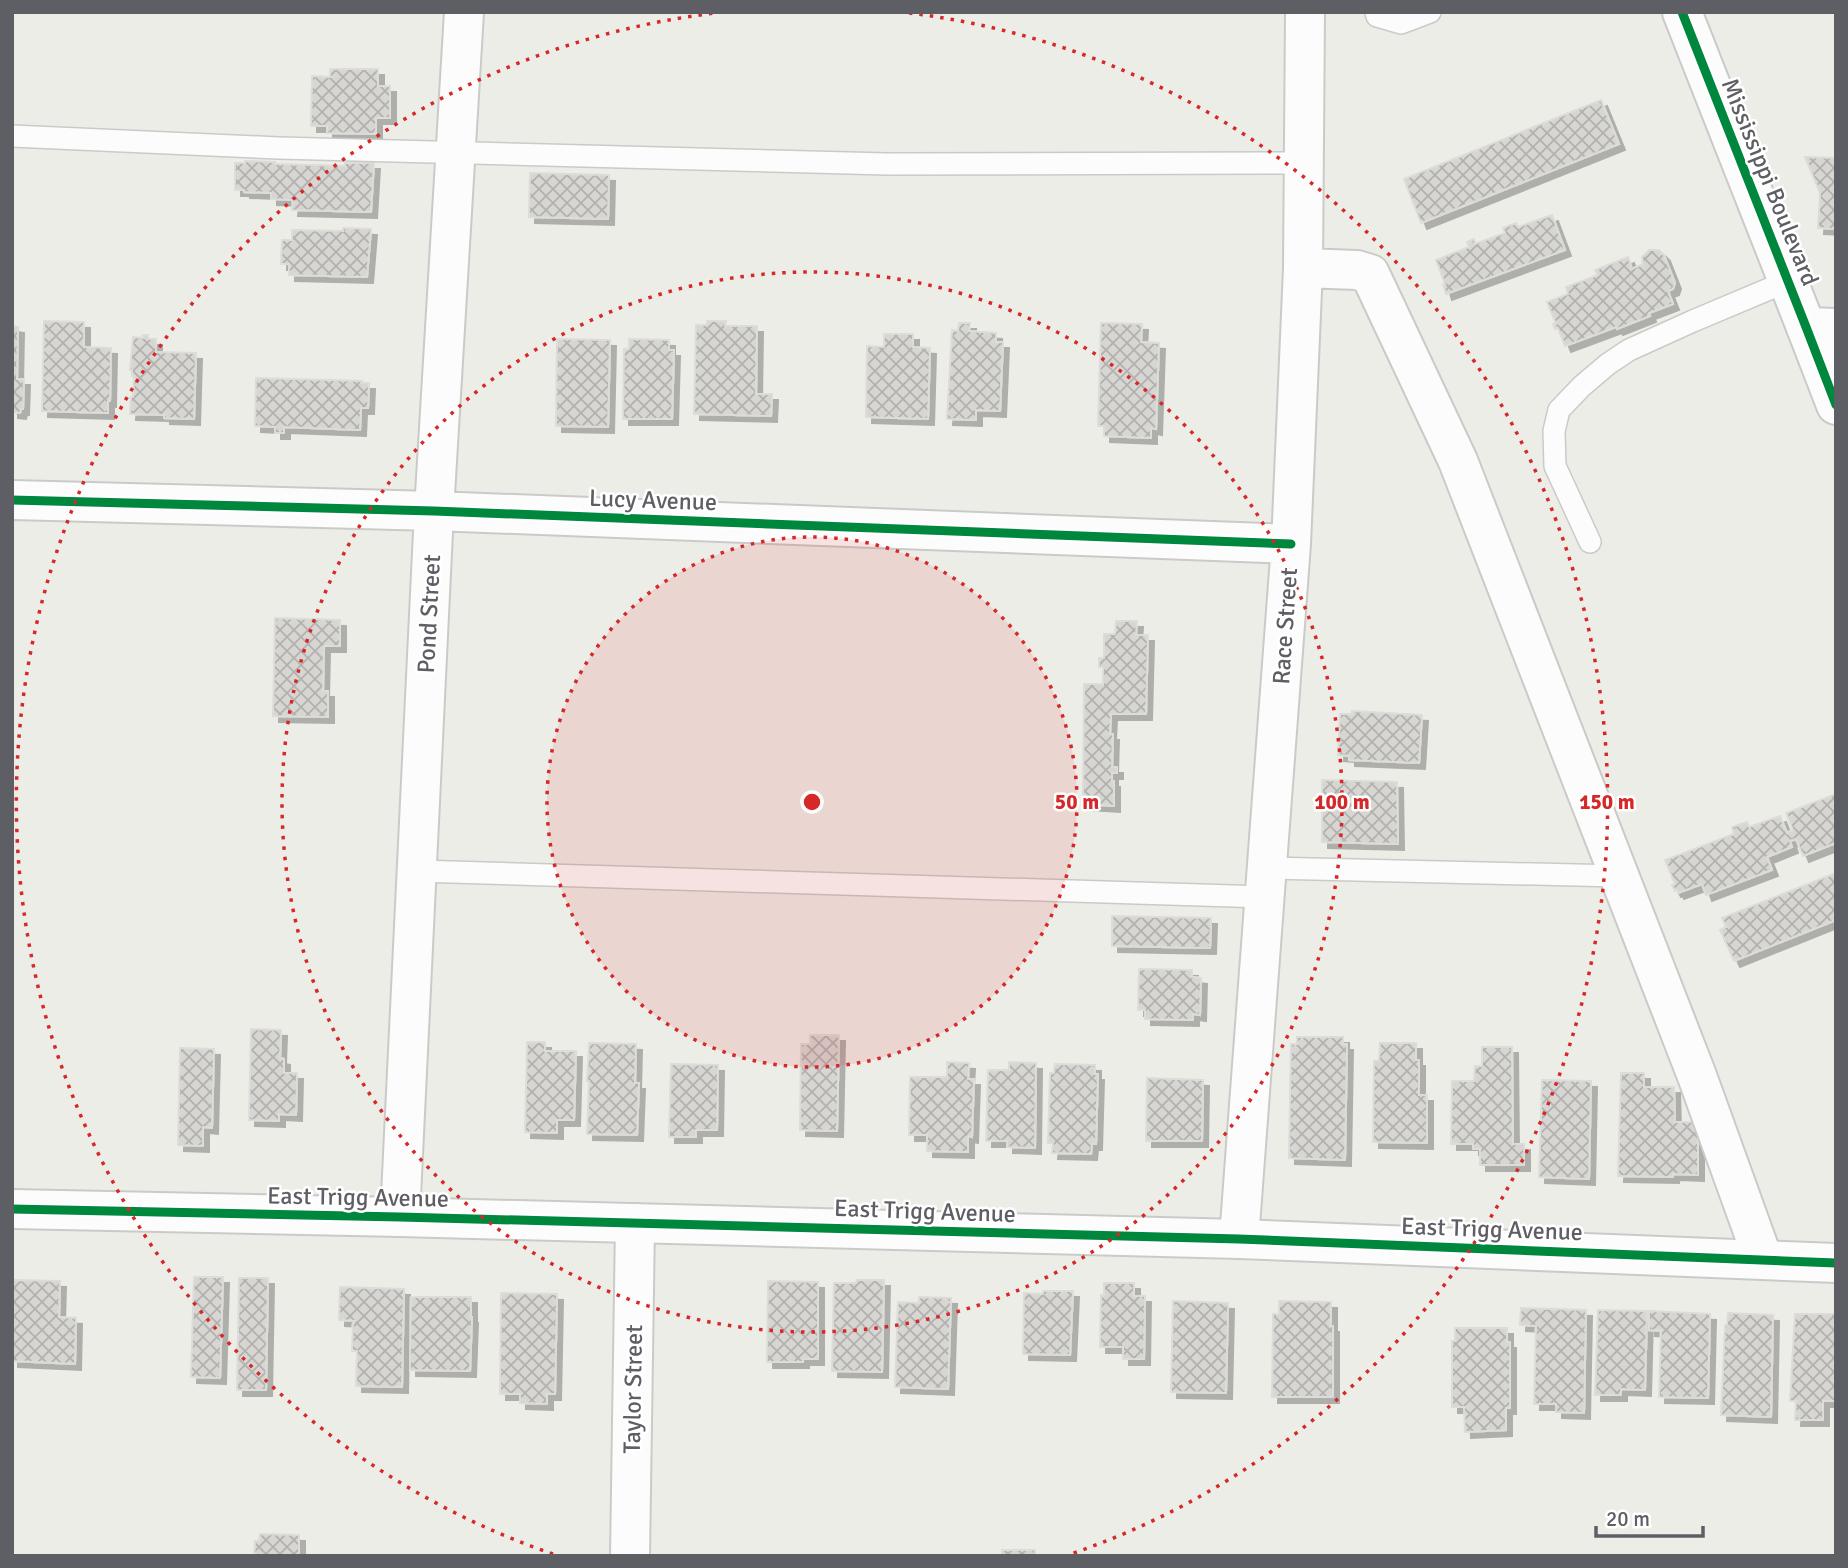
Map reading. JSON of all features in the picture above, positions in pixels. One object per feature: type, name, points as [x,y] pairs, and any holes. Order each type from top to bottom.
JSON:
[{"type":"street","name":"Pond Street","points":[[400,1217],[434,512],[464,12]]},
{"type":"street","name":"Race Street","points":[[1239,1239],[1291,544],[1303,268],[1305,12]]},
{"type":"street","name":"Mississippi Boulevard","points":[[1682,12],[1788,281],[1821,327],[1836,405]]},
{"type":"street","points":[[1303,268],[1357,270],[1370,274],[1458,461],[1697,1076],[1763,1259]]},
{"type":"street","name":"Lucy Avenue","points":[[12,500],[434,512],[1291,544]]},
{"type":"street","name":"East Trigg Avenue","points":[[12,1209],[1239,1239],[1836,1263]]},
{"type":"street","name":"Taylor Street","points":[[630,1556],[635,1223]]},
{"type":"lane","points":[[1376,12],[1377,16],[1401,23],[1430,12]]},
{"type":"lane","points":[[12,136],[279,148],[887,164],[1304,163]]},
{"type":"lane","points":[[1590,542],[1555,466],[1554,431],[1559,410],[1599,371],[1629,350],[1788,281]]},
{"type":"lane","points":[[418,871],[1266,883],[1619,876]]},
{"type":"building","points":[[330,69],[378,69],[378,86],[390,86],[390,118],[376,118],[376,134],[327,133],[327,126],[311,126],[312,76],[330,77]]},
{"type":"building","points":[[1601,100],[1619,144],[1421,223],[1404,179]]},
{"type":"building","points":[[1805,157],[1836,158],[1836,229],[1818,228],[1820,193]]},
{"type":"building","points":[[245,161],[345,166],[345,163],[374,163],[371,212],[292,210],[293,200],[271,199],[271,193],[235,190],[235,163]]},
{"type":"building","points":[[530,173],[609,175],[608,219],[529,217]]},
{"type":"building","points":[[1552,215],[1565,250],[1446,294],[1436,260],[1469,247],[1467,242],[1474,239],[1475,244],[1505,233],[1503,228],[1516,223],[1518,227]]},
{"type":"building","points":[[343,228],[371,229],[367,277],[289,275],[289,264],[281,264],[282,240],[292,240],[292,230],[343,231]]},
{"type":"building","points":[[1649,250],[1659,250],[1664,255],[1675,283],[1673,289],[1668,291],[1673,304],[1617,329],[1616,327],[1565,346],[1558,328],[1555,329],[1553,324],[1556,324],[1547,302],[1568,294],[1566,287],[1598,275],[1595,270],[1628,257],[1632,269],[1643,264],[1642,257]]},
{"type":"building","points":[[44,321],[84,322],[84,347],[111,348],[108,413],[42,411]]},
{"type":"building","points":[[707,321],[726,321],[725,326],[757,326],[756,394],[772,394],[771,416],[694,414],[696,325],[707,325]]},
{"type":"building","points":[[959,323],[970,323],[969,331],[996,333],[996,342],[1003,342],[1000,411],[976,410],[976,420],[947,419],[952,330],[958,331]]},
{"type":"building","points":[[1101,323],[1142,324],[1141,342],[1159,343],[1156,429],[1151,428],[1151,438],[1104,436],[1104,426],[1098,426]]},
{"type":"building","points":[[12,326],[18,327],[17,379],[24,379],[23,409],[20,413],[12,412]]},
{"type":"building","points":[[884,334],[913,334],[913,347],[930,348],[928,419],[866,417],[867,346],[884,347]]},
{"type":"building","points":[[143,335],[148,335],[148,339],[156,339],[156,352],[196,353],[194,419],[130,414],[134,376],[130,370],[133,337],[143,338]]},
{"type":"building","points":[[557,339],[610,340],[608,427],[556,426]]},
{"type":"building","points":[[629,339],[669,340],[669,350],[674,350],[672,419],[623,419],[624,349],[629,349]]},
{"type":"building","points":[[256,378],[369,383],[368,408],[361,408],[360,430],[284,427],[284,433],[275,433],[275,427],[255,426]]},
{"type":"building","points":[[275,618],[340,620],[340,646],[324,646],[323,691],[328,691],[328,717],[273,716]]},
{"type":"building","points":[[1116,621],[1137,621],[1136,635],[1148,635],[1146,714],[1111,714],[1112,767],[1117,767],[1117,773],[1112,773],[1114,806],[1083,804],[1084,684],[1103,684],[1103,667],[1099,667],[1099,658],[1104,658],[1104,634],[1115,634]]},
{"type":"building","points":[[1352,711],[1422,715],[1419,763],[1349,760],[1349,756],[1338,755],[1340,714],[1352,714]]},
{"type":"building","points":[[1322,780],[1397,782],[1398,844],[1322,842]]},
{"type":"building","points":[[1836,794],[1836,843],[1803,856],[1796,839],[1790,841],[1792,847],[1767,857],[1772,870],[1706,895],[1702,884],[1678,893],[1675,891],[1672,885],[1675,884],[1665,860],[1734,834],[1732,827],[1747,822],[1749,827],[1780,816],[1787,833],[1793,830],[1786,813]]},
{"type":"building","points":[[1836,873],[1836,920],[1734,961],[1720,930],[1726,927],[1722,918]]},
{"type":"building","points":[[1112,916],[1211,918],[1210,948],[1112,946]]},
{"type":"building","points":[[1139,969],[1192,970],[1192,977],[1201,978],[1200,1015],[1193,1014],[1193,1020],[1145,1019],[1145,1010],[1138,1010]]},
{"type":"building","points":[[251,1029],[281,1030],[280,1058],[284,1059],[284,1073],[297,1073],[296,1115],[279,1114],[279,1121],[249,1120]]},
{"type":"building","points":[[810,1035],[839,1035],[837,1131],[800,1130],[801,1044],[810,1044]]},
{"type":"building","points":[[1297,1037],[1343,1037],[1343,1044],[1347,1044],[1345,1160],[1289,1158],[1291,1044],[1297,1044]]},
{"type":"building","points":[[527,1042],[545,1042],[545,1051],[576,1051],[574,1120],[557,1120],[557,1133],[525,1132]]},
{"type":"building","points":[[589,1043],[636,1044],[635,1083],[639,1083],[637,1135],[587,1134]]},
{"type":"building","points":[[1380,1043],[1416,1043],[1419,1095],[1427,1095],[1427,1143],[1373,1142],[1374,1061],[1379,1061]]},
{"type":"building","points":[[1482,1047],[1512,1047],[1513,1144],[1524,1144],[1524,1165],[1480,1165],[1480,1149],[1473,1149],[1473,1144],[1451,1144],[1452,1081],[1474,1081],[1475,1066],[1482,1066]]},
{"type":"building","points":[[180,1048],[214,1049],[212,1128],[203,1127],[203,1146],[178,1145]]},
{"type":"building","points":[[947,1062],[969,1063],[968,1079],[974,1079],[972,1137],[968,1136],[968,1152],[927,1151],[927,1135],[909,1135],[910,1077],[947,1077]]},
{"type":"building","points":[[1009,1062],[1036,1063],[1035,1148],[1007,1147],[1007,1141],[986,1141],[988,1070],[1009,1070]]},
{"type":"building","points":[[671,1064],[718,1065],[717,1130],[696,1130],[696,1137],[669,1137]]},
{"type":"building","points":[[1055,1064],[1095,1065],[1095,1074],[1098,1074],[1096,1144],[1092,1144],[1091,1154],[1052,1153],[1053,1143],[1048,1143],[1050,1073],[1054,1073]]},
{"type":"building","points":[[1621,1073],[1644,1073],[1644,1087],[1674,1087],[1675,1122],[1698,1122],[1698,1175],[1618,1176]]},
{"type":"building","points":[[1147,1078],[1203,1080],[1202,1141],[1146,1141]]},
{"type":"building","points":[[1542,1080],[1591,1081],[1589,1179],[1539,1177]]},
{"type":"building","points":[[194,1277],[223,1277],[220,1378],[191,1377]]},
{"type":"building","points":[[239,1278],[268,1278],[266,1390],[237,1390]]},
{"type":"building","points":[[12,1280],[60,1281],[59,1317],[76,1318],[75,1364],[12,1361]]},
{"type":"building","points":[[857,1280],[884,1280],[882,1372],[832,1371],[834,1283],[856,1283]]},
{"type":"building","points":[[768,1281],[818,1282],[818,1359],[803,1359],[803,1362],[767,1362]]},
{"type":"building","points":[[1104,1283],[1134,1283],[1134,1296],[1145,1296],[1144,1359],[1123,1359],[1123,1347],[1100,1347],[1101,1295],[1104,1295]]},
{"type":"building","points":[[340,1287],[404,1289],[402,1387],[356,1386],[357,1351],[352,1351],[353,1322],[356,1321],[339,1320]]},
{"type":"building","points":[[1043,1291],[1073,1291],[1070,1355],[1023,1354],[1024,1293],[1043,1294]]},
{"type":"building","points":[[501,1293],[557,1294],[555,1394],[547,1394],[547,1404],[520,1403],[520,1394],[500,1394]]},
{"type":"building","points":[[411,1297],[471,1297],[470,1371],[410,1370]]},
{"type":"building","points":[[919,1297],[951,1298],[948,1389],[895,1387],[898,1302],[919,1303]]},
{"type":"building","points":[[1173,1301],[1228,1303],[1226,1393],[1171,1392]]},
{"type":"building","points":[[1279,1301],[1331,1302],[1333,1397],[1272,1397],[1273,1314],[1279,1314]]},
{"type":"building","points":[[1521,1308],[1586,1310],[1584,1413],[1556,1412],[1556,1404],[1534,1404],[1536,1326],[1520,1325]]},
{"type":"building","points":[[1598,1310],[1647,1311],[1645,1390],[1621,1389],[1621,1395],[1595,1395]]},
{"type":"building","points":[[1649,1311],[1710,1314],[1708,1398],[1659,1397],[1661,1331],[1649,1330]]},
{"type":"building","points":[[1728,1313],[1773,1315],[1771,1417],[1721,1415],[1725,1325]]},
{"type":"building","points":[[1795,1314],[1836,1314],[1836,1401],[1823,1401],[1823,1420],[1795,1420],[1796,1401],[1790,1401]]},
{"type":"building","points":[[1455,1328],[1507,1328],[1507,1342],[1510,1342],[1510,1408],[1506,1408],[1506,1430],[1465,1432],[1464,1407],[1452,1407],[1452,1341],[1455,1341]]},
{"type":"building","points":[[260,1534],[299,1535],[299,1556],[254,1556],[255,1541],[259,1541]]},
{"type":"building","points":[[1002,1550],[1035,1550],[1035,1556],[984,1556],[1002,1555]]},
{"type":"cycle path","points":[[1682,12],[1836,405]]},
{"type":"cycle path","points":[[12,500],[434,511],[1291,544]]},
{"type":"cycle path","points":[[12,1209],[1239,1239],[1836,1263]]}]
